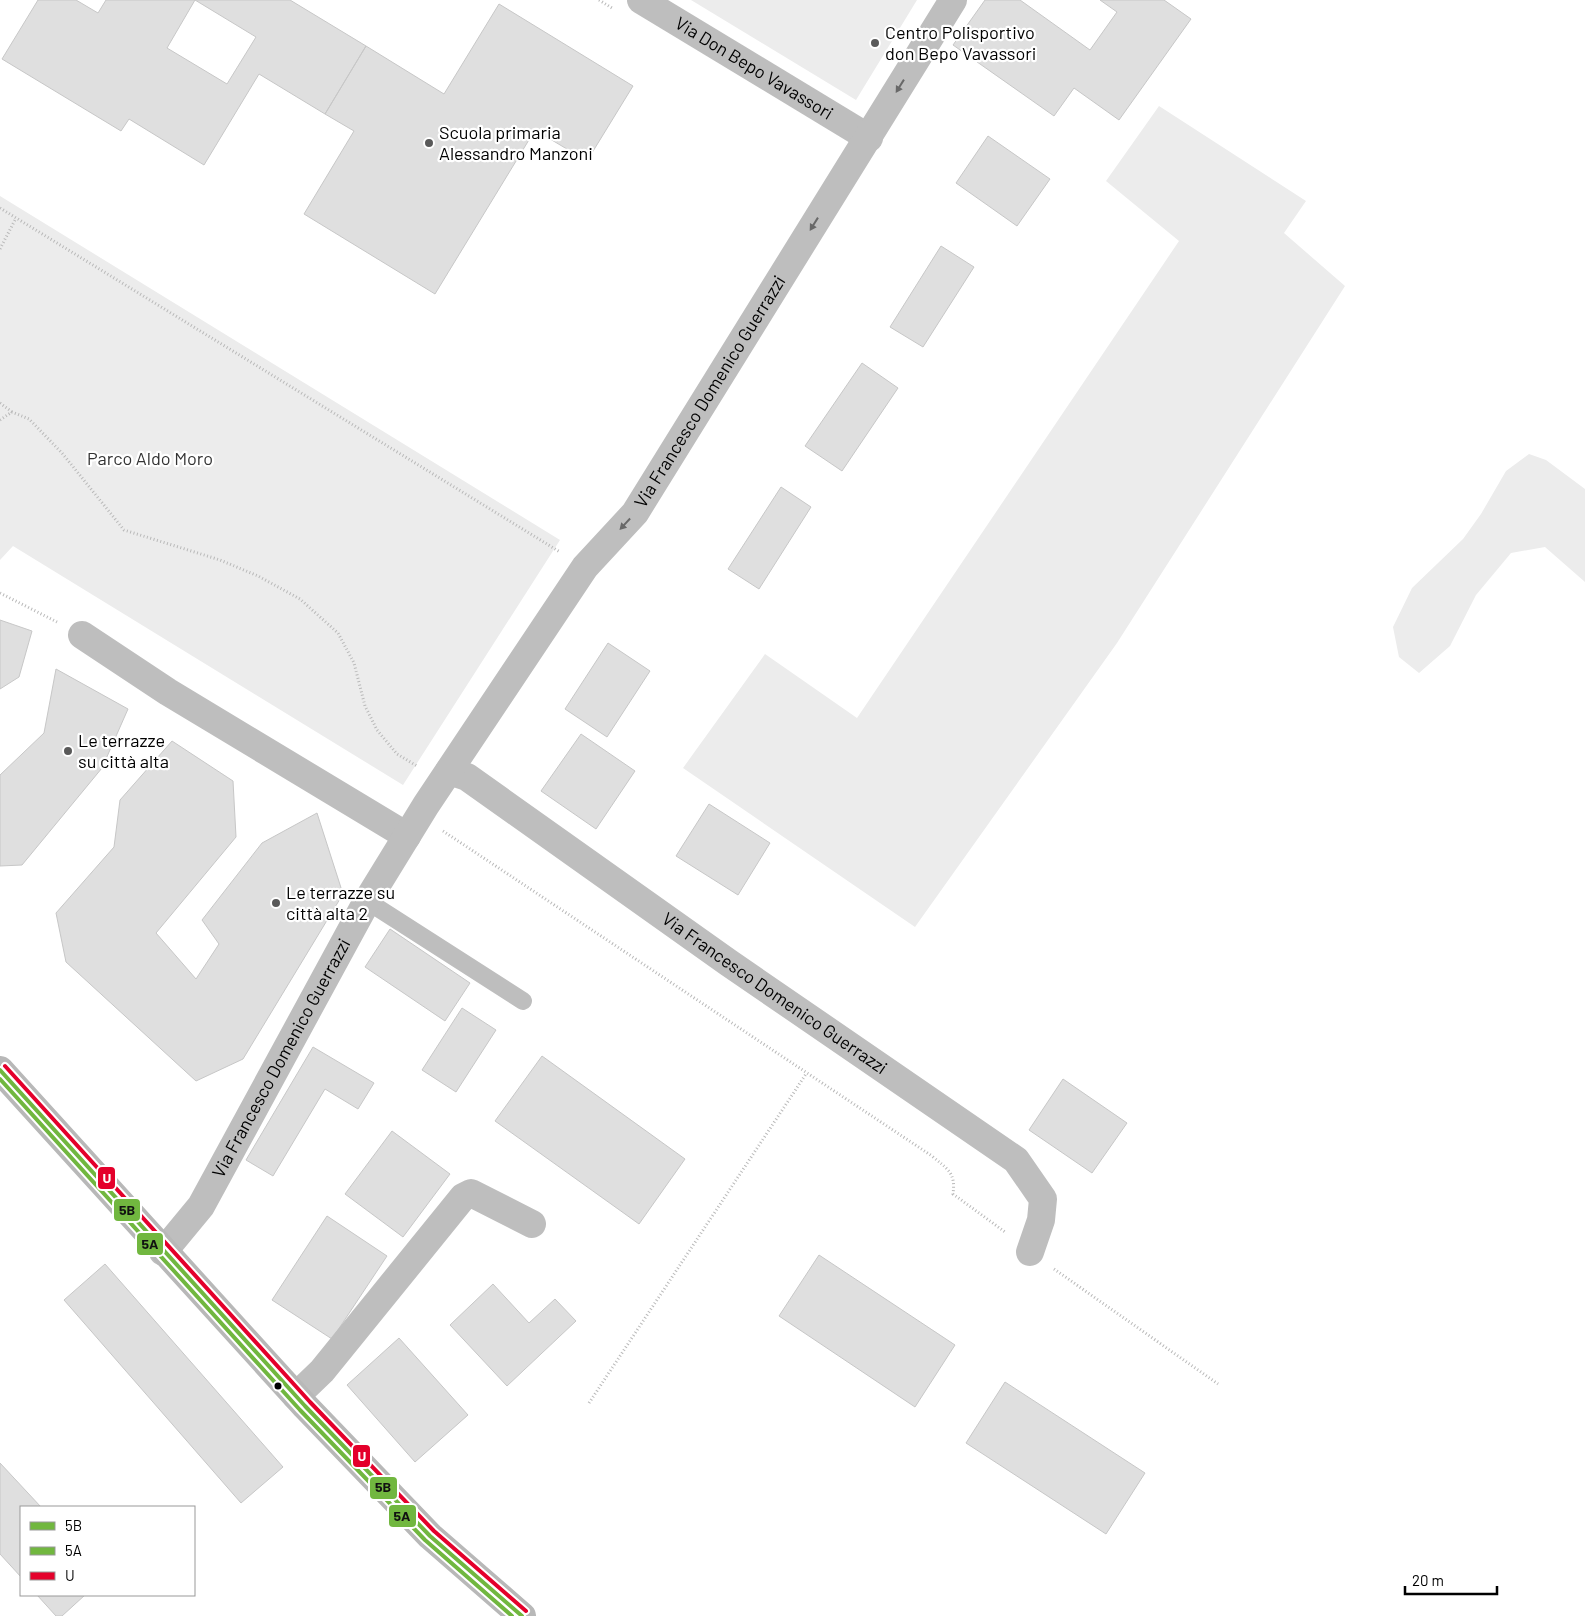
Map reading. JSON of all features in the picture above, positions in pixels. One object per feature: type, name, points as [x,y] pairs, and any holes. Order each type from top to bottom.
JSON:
[{"type":"main road","points":[[0,1070],[164,1252],[307,1385],[430,1536],[522,1616]]},
{"type":"street","name":"Via Don Bepo Vavassori","points":[[641,0],[869,138]]},
{"type":"street","name":"Via Francesco Domenico Guerrazzi","points":[[164,1252],[201,1206],[367,901],[407,836],[585,567],[635,513],[953,0]]},
{"type":"street","points":[[82,635],[168,692],[407,836]]},
{"type":"street","name":"Via Francesco Domenico Guerrazzi","points":[[449,771],[467,777],[737,969],[1016,1160],[1043,1199],[1041,1220],[1030,1252]]},
{"type":"street","points":[[307,1385],[463,1197],[471,1193],[532,1224]]},
{"type":"lane","points":[[367,901],[523,1001]]},
{"type":"path","points":[[0,208],[585,567]]},
{"type":"path","points":[[0,249],[16,218]]},
{"type":"path","points":[[0,403],[12,412],[29,419],[62,453],[124,530],[220,560],[258,576],[300,599],[338,633],[354,663],[365,706],[377,730],[397,754],[421,770]]},
{"type":"path","points":[[0,420],[12,412]]},
{"type":"path","points":[[0,593],[82,635]]},
{"type":"path","points":[[434,825],[932,1156],[949,1170],[955,1180],[953,1194],[1030,1252],[1218,1384]]},
{"type":"path","points":[[589,1403],[806,1074]]},
{"type":"green space","points":[[691,0],[917,0],[856,100]]},
{"type":"green space","points":[[1159,106],[1306,201],[1284,233],[1345,286],[1117,643],[915,927],[683,768],[765,654],[857,718],[1179,241],[1106,181]]},
{"type":"green space","name":"Parco Aldo Moro","points":[[0,196],[560,540],[403,785],[13,546],[0,560]]},
{"type":"green space","points":[[1529,454],[1546,460],[1585,489],[1585,582],[1545,547],[1511,553],[1476,595],[1450,646],[1419,673],[1399,657],[1393,627],[1412,588],[1463,539],[1481,514],[1506,471]]},
{"type":"building","points":[[38,0],[76,0],[98,13],[106,0],[195,0],[290,0],[366,46],[325,114],[259,74],[204,165],[129,119],[121,131],[2,59]],"holes":[[[195,0],[256,37],[227,84],[167,48]]]},
{"type":"building","points":[[985,0],[1020,0],[1090,50],[1117,12],[1100,0],[1164,0],[1191,19],[1119,120],[1074,88],[1054,116],[953,45]]},
{"type":"building","points":[[499,4],[633,86],[587,161],[535,130],[435,294],[304,214],[354,131],[325,114],[366,46],[444,94]]},
{"type":"building","points":[[988,136],[1050,179],[1017,226],[956,183]]},
{"type":"building","points":[[941,246],[974,267],[923,347],[890,327]]},
{"type":"building","points":[[862,363],[898,388],[842,471],[805,446]]},
{"type":"building","points":[[781,487],[811,507],[759,589],[728,569]]},
{"type":"building","points":[[0,620],[32,631],[19,677],[0,689]]},
{"type":"building","points":[[608,643],[650,671],[607,737],[565,709]]},
{"type":"building","name":"Le terrazze su città alta","points":[[56,669],[128,709],[102,768],[22,865],[0,866],[0,775],[44,733]]},
{"type":"building","points":[[581,734],[635,771],[596,829],[541,791]]},
{"type":"building","name":"Le terrazze su città alta 2","points":[[172,741],[233,781],[236,837],[156,933],[196,979],[219,944],[202,920],[262,843],[317,813],[343,894],[243,1059],[196,1081],[66,962],[56,913],[114,847],[120,800]]},
{"type":"building","points":[[709,804],[770,843],[738,895],[676,856]]},
{"type":"building","points":[[390,929],[470,983],[445,1021],[365,967]]},
{"type":"building","points":[[462,1008],[496,1030],[456,1092],[422,1070]]},
{"type":"building","points":[[313,1047],[374,1083],[358,1109],[325,1089],[273,1176],[246,1160]]},
{"type":"building","points":[[542,1056],[685,1159],[639,1224],[495,1121]]},
{"type":"building","points":[[1063,1079],[1127,1123],[1092,1173],[1029,1130]]},
{"type":"building","points":[[392,1131],[450,1174],[403,1237],[345,1194]]},
{"type":"building","points":[[327,1216],[387,1256],[332,1339],[272,1300]]},
{"type":"building","points":[[819,1255],[955,1345],[915,1407],[779,1316]]},
{"type":"building","points":[[105,1264],[283,1467],[241,1503],[64,1300]]},
{"type":"building","points":[[493,1284],[529,1323],[555,1299],[576,1321],[507,1386],[450,1325]]},
{"type":"building","points":[[399,1338],[468,1415],[415,1462],[347,1385]]},
{"type":"building","points":[[1005,1382],[1145,1473],[1106,1534],[966,1443]]},
{"type":"building","points":[[0,1463],[40,1506],[20,1506],[20,1576],[0,1554]]},
{"type":"building","points":[[38,1596],[84,1596],[62,1616],[56,1616]]},
{"type":"transit line","name":"U","points":[[5,1066],[310,1402],[434,1531],[526,1611]]},
{"type":"transit line","name":"5B","points":[[0,1070],[305,1406],[430,1536],[522,1616]]},
{"type":"transit line","name":"5A","points":[[0,1079],[300,1410],[425,1540],[512,1616]]},
{"type":"place","name":"Centro Polisportivo don Bepo Vavassori","points":[[875,43]]},
{"type":"place","name":"Scuola primaria Alessandro Manzoni","points":[[429,143]]},
{"type":"place","name":"Le terrazze su città alta","points":[[68,751]]},
{"type":"place","name":"Le terrazze su città alta 2","points":[[276,903]]}]
